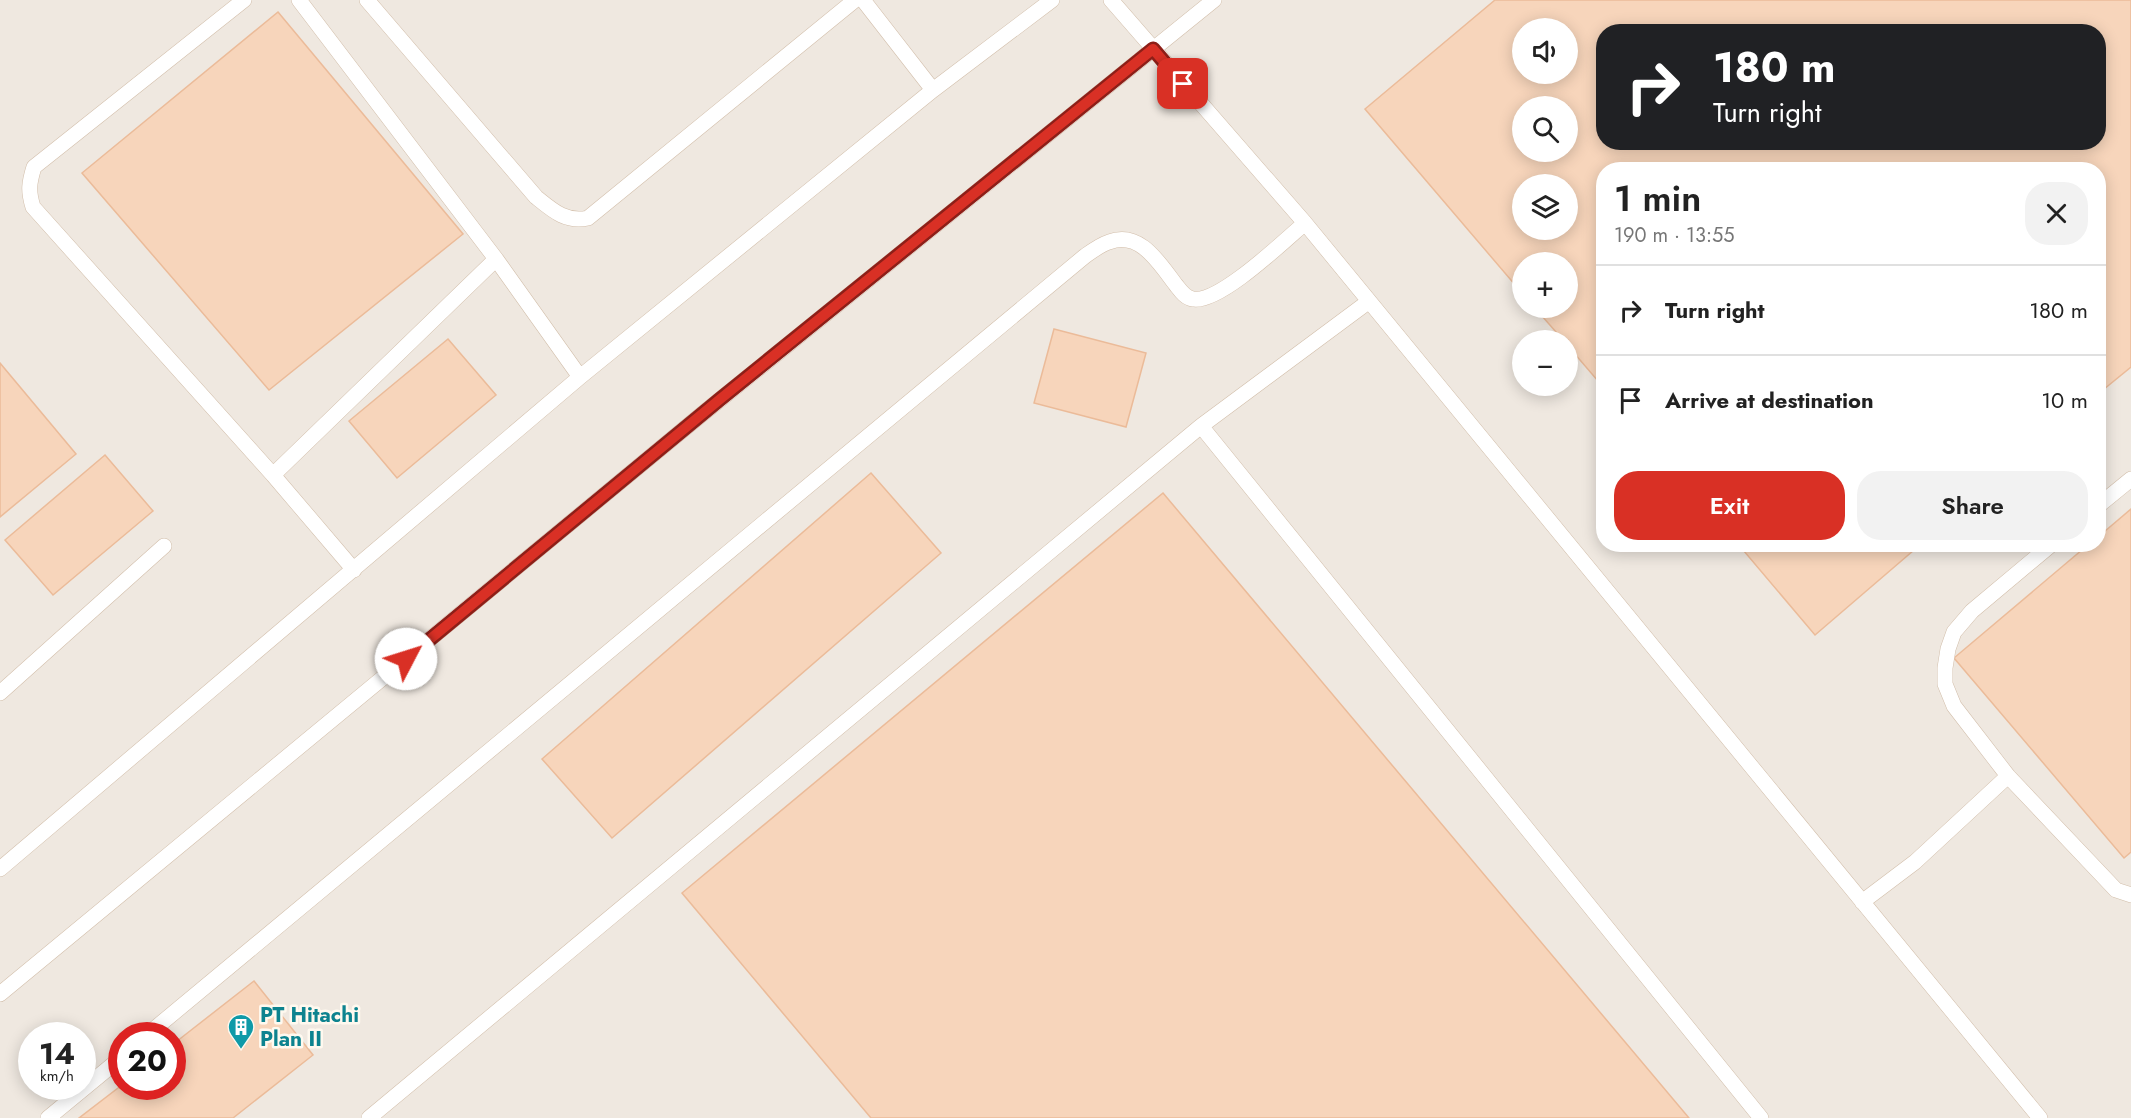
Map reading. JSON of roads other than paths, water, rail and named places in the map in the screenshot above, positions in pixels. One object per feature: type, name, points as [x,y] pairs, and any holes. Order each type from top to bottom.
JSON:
[{"type":"lane","points":[[243,0],[34,167],[28,183],[28,193],[33,207],[273,475],[354,570]]},
{"type":"lane","points":[[299,0],[496,259],[580,377]]},
{"type":"lane","points":[[367,0],[536,197],[556,214],[576,221],[588,218],[855,0]]},
{"type":"lane","points":[[863,0],[933,90]]},
{"type":"lane","points":[[0,869],[580,377],[933,90],[1052,0]]},
{"type":"lane","points":[[1111,0],[1305,223],[2040,1118]]},
{"type":"lane","points":[[0,994],[692,422],[1214,0]]},
{"type":"lane","points":[[163,1022],[1085,256],[1108,242],[1122,239],[1132,240],[1149,251],[1184,294],[1194,299],[1205,297],[1230,286],[1305,223]]},
{"type":"lane","points":[[273,475],[496,259]]},
{"type":"lane","points":[[369,1118],[1201,426],[1368,302]]},
{"type":"lane","points":[[1201,426],[1761,1118]]},
{"type":"lane","points":[[2106,499],[2131,478]]},
{"type":"lane","points":[[0,693],[164,546]]},
{"type":"lane","points":[[2042,552],[1972,611],[1954,632],[1948,649],[1945,684],[1954,706],[2008,776],[2116,890],[2131,896]]},
{"type":"lane","points":[[1862,902],[1915,862],[2008,776]]},
{"type":"lane","points":[[48,1118],[108,1068]]},
{"type":"place","name":"PT Hitachi Plan II","points":[[241,1050]]}]
